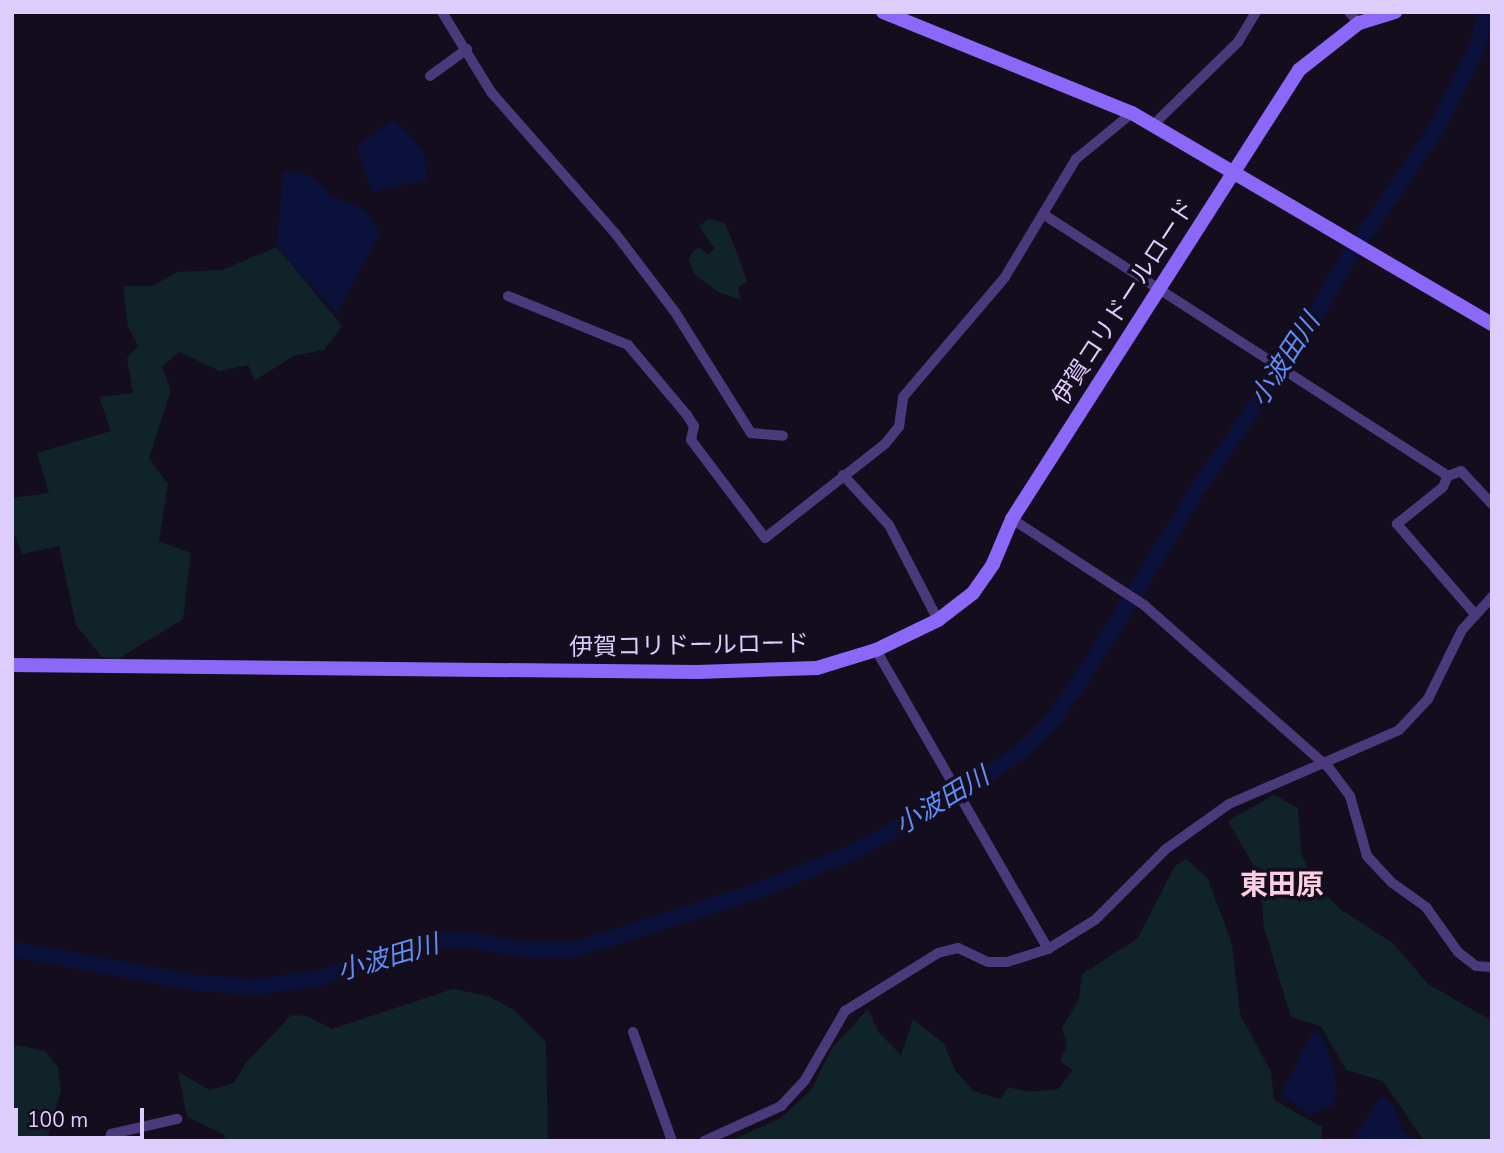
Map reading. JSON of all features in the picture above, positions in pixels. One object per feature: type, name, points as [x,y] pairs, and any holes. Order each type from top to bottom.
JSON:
[{"type":"street","points":[[442,12],[491,92],[615,233],[675,312],[751,433],[783,436]]},
{"type":"street","points":[[883,12],[1132,113],[1492,324]]},
{"type":"street","points":[[1153,125],[1238,42],[1256,12]]},
{"type":"street","points":[[1354,17],[1395,12]]},
{"type":"street","name":"伊賀コリドールロード","points":[[12,665],[709,671],[817,668],[876,650],[938,620],[979,585],[1012,519],[1299,70],[1354,17]]},
{"type":"street","points":[[430,76],[467,49]]},
{"type":"street","points":[[508,296],[628,345],[687,415],[694,426],[691,440],[765,538],[885,444],[899,427],[903,397],[944,343],[998,286],[1076,159],[1132,113]]},
{"type":"street","points":[[1043,214],[1448,476],[1465,472],[1492,505]]},
{"type":"street","points":[[843,475],[889,525],[938,620]]},
{"type":"street","points":[[1448,476],[1443,486],[1397,524],[1474,614]]},
{"type":"street","points":[[1012,519],[1144,605],[1322,763],[1350,796],[1360,841],[1372,862],[1391,882],[1426,907],[1452,947],[1476,966],[1492,967]]},
{"type":"street","points":[[704,1141],[780,1106],[805,1080],[840,1016],[938,953],[958,948],[988,962],[1007,962],[1048,948],[1104,913],[1150,863],[1202,822],[1263,786],[1373,745],[1409,722],[1438,683],[1452,646],[1474,614],[1492,597]]},
{"type":"street","points":[[876,650],[1048,948]]},
{"type":"street","points":[[633,1032],[671,1141]]},
{"type":"street","points":[[109,1141],[111,1134],[177,1119]]},
{"type":"green space","points":[[709,219],[725,223],[742,266],[747,282],[738,287],[741,300],[718,292],[694,274],[689,260],[693,251],[699,248],[709,255],[714,248],[699,226]]},
{"type":"green space","points":[[277,247],[342,326],[324,350],[294,356],[255,380],[248,365],[220,371],[179,352],[162,367],[171,390],[149,458],[168,484],[159,541],[191,553],[183,619],[118,659],[102,657],[76,625],[59,546],[22,554],[12,528],[12,498],[49,493],[37,453],[111,431],[99,397],[133,393],[127,358],[138,346],[128,327],[123,286],[152,286],[177,272],[222,270]]},
{"type":"green space","points":[[1274,795],[1298,808],[1301,852],[1313,883],[1340,909],[1394,944],[1428,984],[1492,1021],[1492,1141],[1424,1141],[1383,1081],[1346,1070],[1321,1026],[1291,1017],[1264,928],[1259,875],[1228,821]]},
{"type":"green space","points":[[1186,859],[1207,877],[1232,944],[1240,1014],[1271,1072],[1274,1100],[1322,1127],[1322,1141],[730,1141],[781,1118],[811,1090],[832,1048],[868,1009],[879,1033],[901,1055],[913,1019],[944,1044],[955,1070],[973,1091],[1000,1099],[1008,1087],[1029,1092],[1058,1089],[1073,1070],[1060,1061],[1067,1046],[1062,1028],[1079,999],[1082,974],[1137,939],[1175,866]]},
{"type":"green space","points":[[453,989],[488,996],[513,1009],[546,1042],[548,1141],[224,1141],[225,1135],[187,1117],[178,1072],[210,1090],[234,1083],[246,1063],[291,1015],[307,1016],[332,1029]]},
{"type":"green space","points":[[12,1044],[45,1051],[58,1067],[61,1090],[47,1141],[12,1141]]},
{"type":"shaded area","points":[[394,119],[423,150],[428,180],[372,192],[356,146]]},
{"type":"shaded area","points":[[284,170],[312,176],[331,196],[364,209],[380,233],[337,313],[276,247]]},
{"type":"shaded area","points":[[1313,1031],[1322,1036],[1333,1064],[1337,1094],[1333,1106],[1309,1114],[1281,1095]]},
{"type":"shaded area","points":[[1381,1095],[1395,1107],[1402,1130],[1416,1141],[1352,1141]]},
{"type":"waterway","name":"小波田川","points":[[12,949],[197,983],[255,987],[321,978],[429,941],[469,940],[529,950],[573,950],[755,892],[851,853],[961,794],[1023,750],[1054,719],[1090,666],[1200,486],[1305,334],[1346,261],[1434,133],[1476,49],[1487,12]]},
{"type":"district","name":"東田原","points":[[1282,885]]}]
